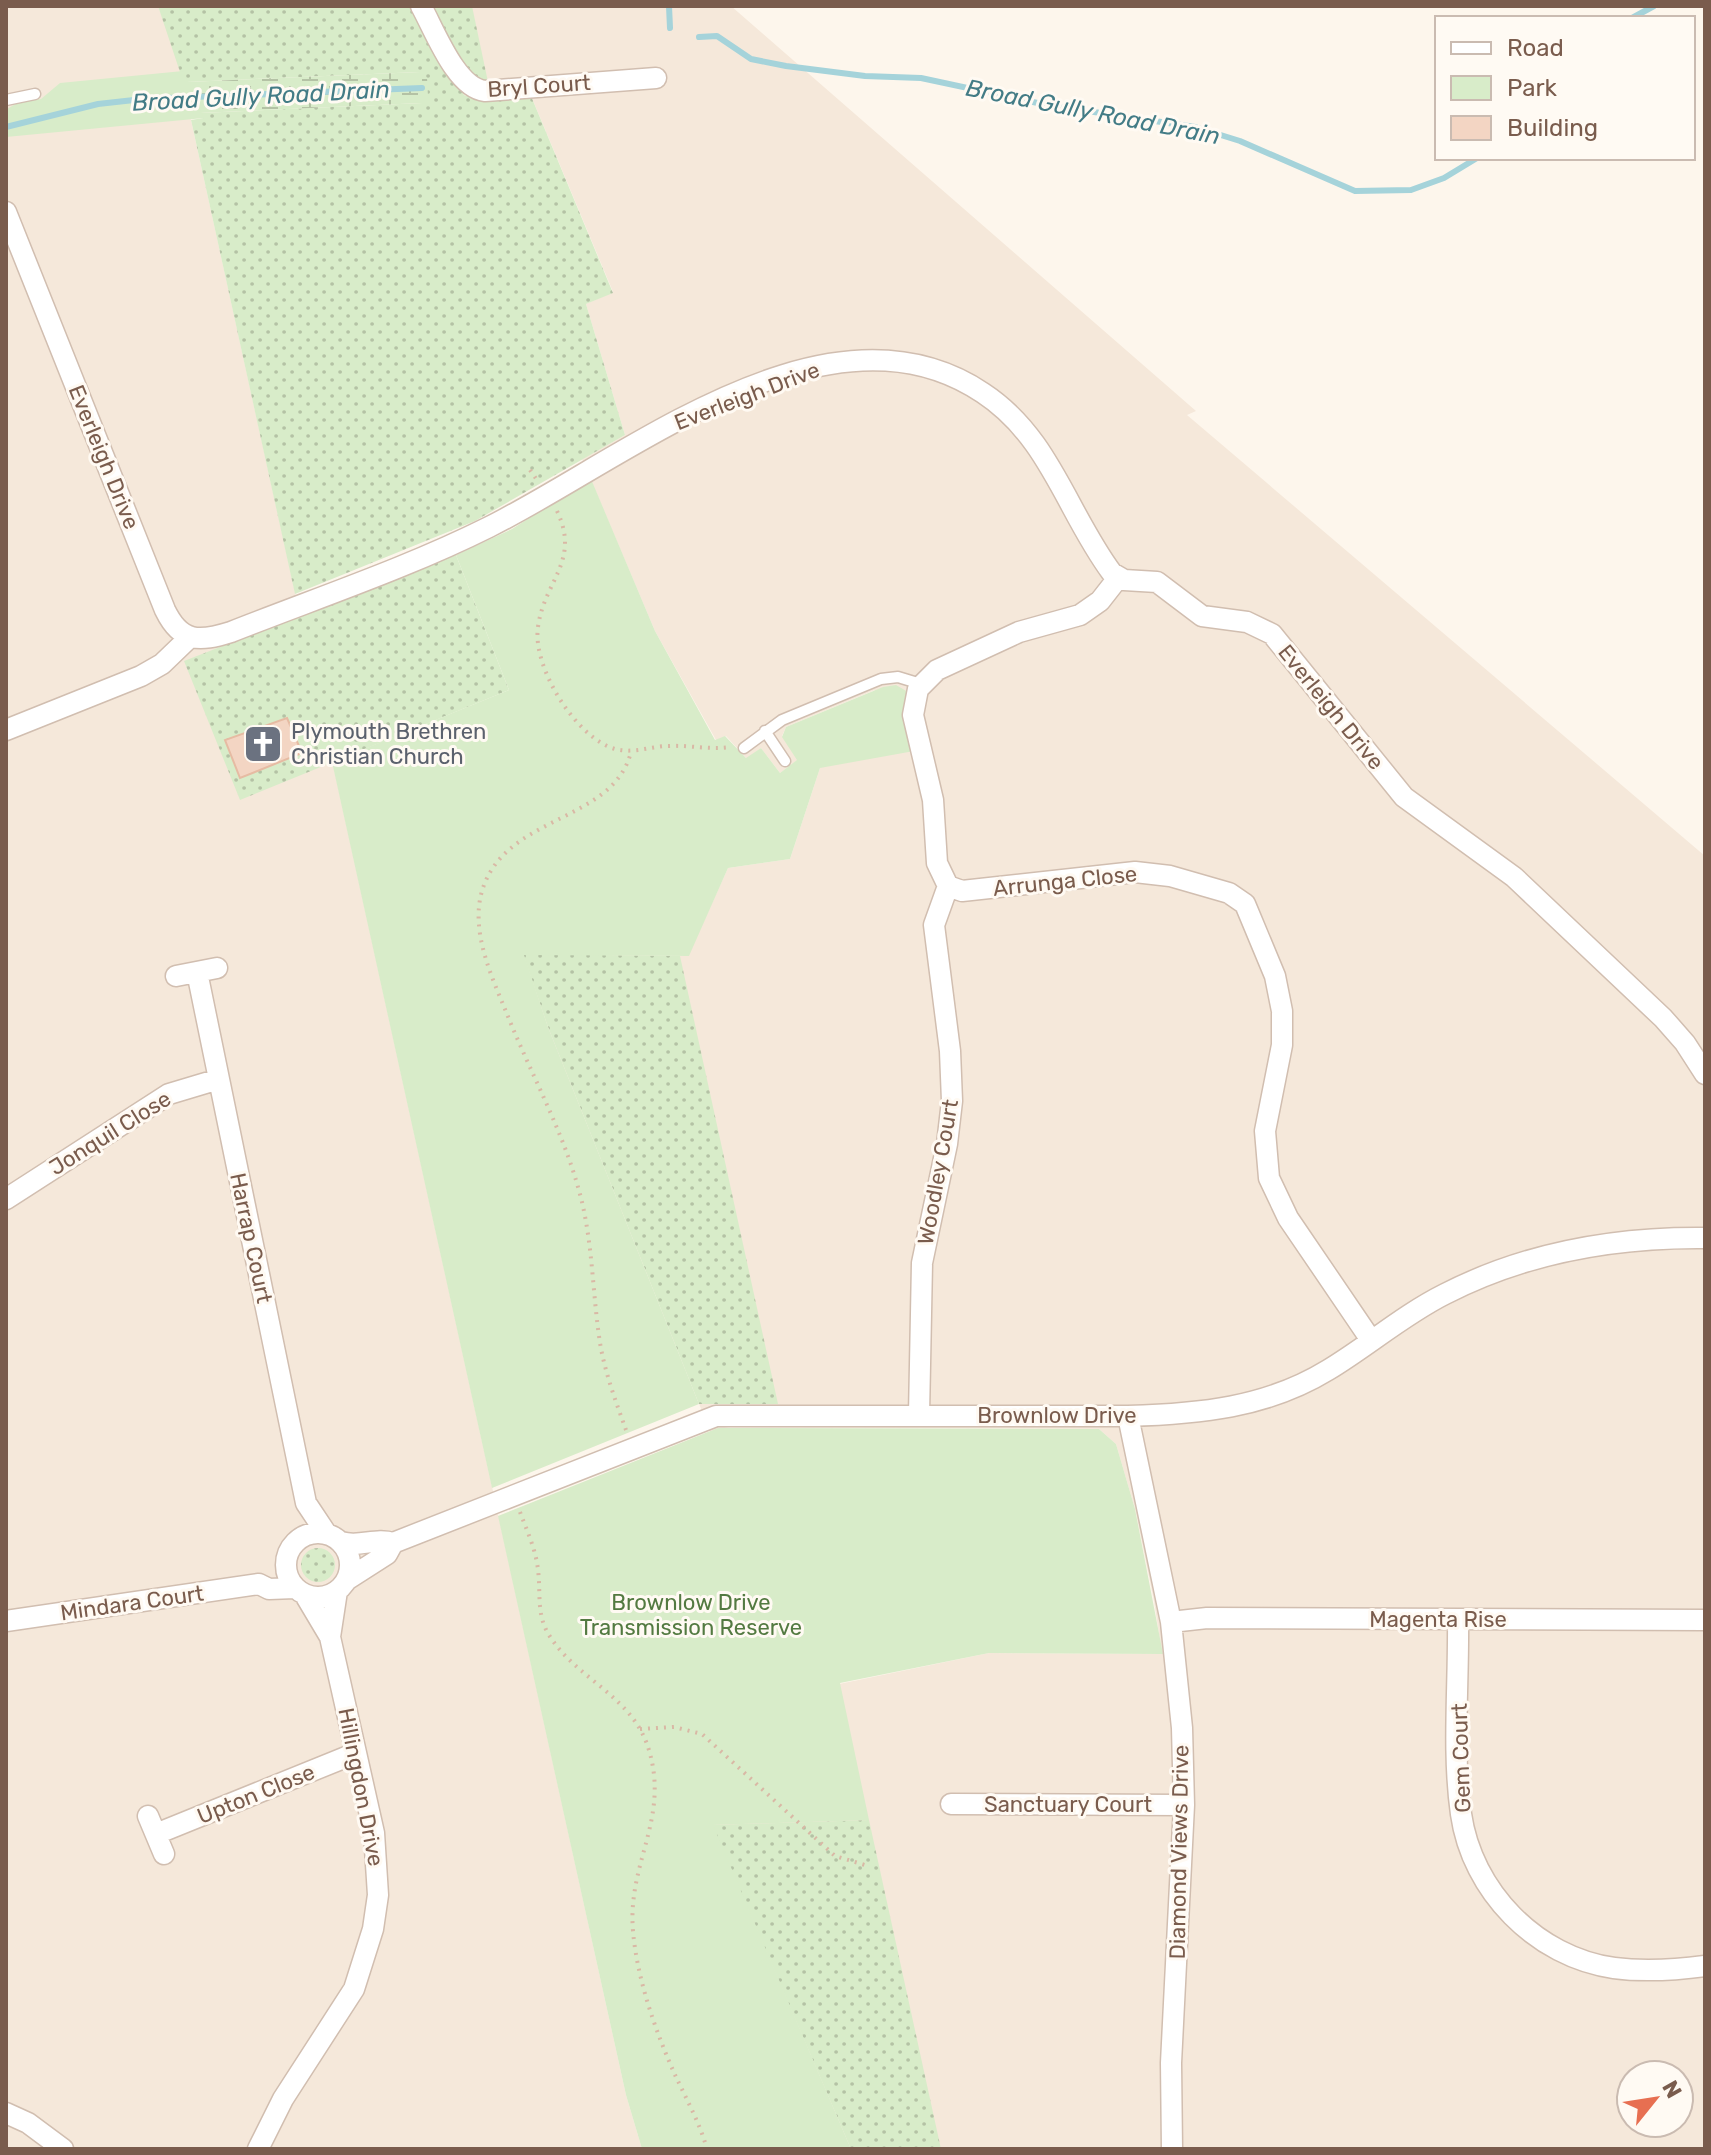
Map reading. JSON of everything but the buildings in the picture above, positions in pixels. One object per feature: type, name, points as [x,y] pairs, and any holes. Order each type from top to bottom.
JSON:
[{"type":"street","name":"Bryl Court","points":[[421,6],[459,75],[471,89],[485,91],[656,78]]},
{"type":"street","name":"Everleigh Drive","points":[[6,212],[165,610],[179,633],[188,639],[199,641],[231,632],[440,549],[663,428],[765,384],[846,361],[897,361],[960,380],[1013,417],[1045,456],[1103,559],[1118,578],[1157,582],[1202,616],[1247,622],[1272,634],[1404,797],[1514,877],[1663,1018],[1685,1043],[1705,1074]]},
{"type":"street","points":[[948,886],[937,863],[932,791],[913,715],[921,684],[937,670],[1019,632],[1080,615],[1100,601],[1118,578]]},
{"type":"street","points":[[6,730],[152,671],[188,639]]},
{"type":"street","name":"Arrunga Close","points":[[948,886],[971,890],[1135,872],[1170,876],[1229,893],[1245,904],[1275,976],[1282,1011],[1282,1045],[1265,1131],[1269,1178],[1288,1218],[1371,1340]]},
{"type":"street","name":"Woodley Court","points":[[919,1415],[920,1286],[952,1101],[950,1051],[934,925],[948,886]]},
{"type":"street","name":"Harrap Court","points":[[176,976],[207,970],[219,1079],[306,1503],[334,1538]]},
{"type":"street","name":"Jonquil Close","points":[[6,1199],[169,1094],[219,1079]]},
{"type":"street","name":"Brownlow Drive","points":[[334,1538],[356,1545],[381,1540],[393,1543],[701,1420],[728,1414],[1128,1416],[1215,1411],[1262,1400],[1325,1372],[1444,1294],[1527,1260],[1609,1242],[1705,1238]]},
{"type":"street","name":"Diamond Views Drive","points":[[1128,1416],[1171,1622],[1182,1728],[1184,1805],[1171,2063],[1172,2149]]},
{"type":"street","name":"Harrap Court","points":[[295,1542],[306,1503]]},
{"type":"street","points":[[304,1535],[334,1538],[350,1559],[343,1585],[321,1597],[300,1592],[286,1572],[286,1562],[295,1542],[304,1535]]},
{"type":"street","name":"Brownlow Drive","points":[[343,1585],[387,1554],[393,1543]]},
{"type":"street","points":[[259,1584],[286,1562]]},
{"type":"street","name":"Mindara Court","points":[[6,1621],[259,1584],[269,1589],[300,1592]]},
{"type":"street","name":"Hillingdon Drive","points":[[330,1637],[343,1585]]},
{"type":"street","name":"Hillingdon Drive","points":[[258,2149],[291,2086],[354,1989],[373,1929],[378,1866],[330,1637],[300,1592]]},
{"type":"street","name":"Magenta Rise","points":[[1171,1622],[1207,1618],[1705,1620]]},
{"type":"street","name":"Gem Court","points":[[1458,1619],[1461,1815],[1473,1859],[1496,1899],[1512,1916],[1550,1945],[1591,1963],[1633,1970],[1705,1966]]},
{"type":"street","name":"Upton Close","points":[[164,1854],[152,1825],[356,1753]]},
{"type":"street","name":"Sanctuary Court","points":[[951,1804],[1184,1805]]},
{"type":"street","points":[[6,2113],[28,2123],[63,2149]]},
{"type":"lane","points":[[6,100],[35,94]]},
{"type":"lane","points":[[744,748],[794,714],[881,679],[898,677],[921,684]]},
{"type":"lane","points":[[765,731],[785,761]]},
{"type":"path","points":[[530,470],[563,526],[567,548],[538,626],[538,640],[548,674],[562,702],[583,729],[608,746],[631,752],[669,746],[744,748]]},
{"type":"path","points":[[631,752],[623,774],[603,794],[525,836],[492,869],[483,886],[479,929],[508,1017],[578,1187],[590,1247],[601,1347],[632,1448]]},
{"type":"path","points":[[513,1495],[536,1555],[540,1614],[548,1634],[564,1653],[619,1701],[640,1729],[652,1764],[656,1802],[649,1837],[634,1880],[633,1935],[667,2054],[707,2149]]},
{"type":"path","points":[[640,1729],[674,1727],[702,1734],[835,1856],[865,1865]]},
{"type":"shaded area","points":[[6,6],[158,6],[176,52],[626,2095],[642,2149],[6,2149]]},
{"type":"shaded area","points":[[431,6],[731,6],[1196,411],[1187,415],[1705,856],[1705,2149],[851,2149],[712,1825],[839,1684],[989,1653],[1162,1654],[1154,1601],[1135,1509],[1116,1444],[1099,1429],[729,1427],[710,1431],[548,1027],[523,954],[688,956],[728,868],[790,859],[820,768],[875,690],[786,727],[782,736],[798,760],[780,773],[761,748],[747,759],[726,736],[716,740],[655,631],[582,459],[625,435],[586,304],[613,292],[524,79],[484,82],[466,69]]},
{"type":"green space","points":[[158,6],[411,6],[464,95],[476,100],[531,96],[613,293],[586,304],[625,435],[475,521],[295,594],[191,120],[203,118],[200,113],[422,103],[420,72],[187,82],[180,72]]},
{"type":"green space","points":[[431,6],[472,6],[488,82],[478,78],[461,62]]},
{"type":"green space","points":[[183,71],[204,118],[6,137],[7,109],[19,102],[41,99],[60,83]]},
{"type":"green space","points":[[420,72],[427,78],[428,97],[422,103],[200,113],[187,82]]},
{"type":"green space","points":[[591,479],[655,631],[715,740],[725,736],[746,758],[761,748],[780,773],[797,760],[782,737],[786,727],[883,687],[896,685],[908,692],[914,751],[820,768],[790,859],[728,868],[689,956],[524,955],[548,1027],[699,1404],[492,1488],[332,762],[509,690],[456,555],[512,529]]},
{"type":"green space","points":[[456,555],[509,690],[240,800],[184,661]]},
{"type":"green space","points":[[523,954],[680,956],[778,1404],[699,1404],[548,1027]]},
{"type":"green space","name":"Brownlow Drive Transmission Reserve","points":[[718,1428],[1099,1429],[1116,1444],[1135,1509],[1163,1654],[989,1653],[840,1683],[869,1820],[713,1825],[851,2149],[642,2149],[626,2095],[498,1516]]},
{"type":"green space","points":[[318,1548],[330,1553],[335,1565],[330,1577],[318,1582],[306,1577],[301,1565],[306,1553]]},
{"type":"green space","points":[[869,1820],[941,2149],[851,2149],[712,1825]]},
{"type":"waterway","points":[[669,6],[670,28]]},
{"type":"waterway","name":"Broad Gully Road Drain","points":[[1636,16],[1654,6]]},
{"type":"waterway","name":"Broad Gully Road Drain","points":[[699,37],[717,36],[751,59],[786,66],[865,76],[921,78],[1047,105],[1195,127],[1240,141],[1355,191],[1411,190],[1444,178],[1474,160]]},
{"type":"waterway","name":"Broad Gully Road Drain","points":[[6,127],[98,104],[143,99],[422,88]]},
{"type":"place","name":"Plymouth Brethren Christian Church","points":[[263,744]]}]
